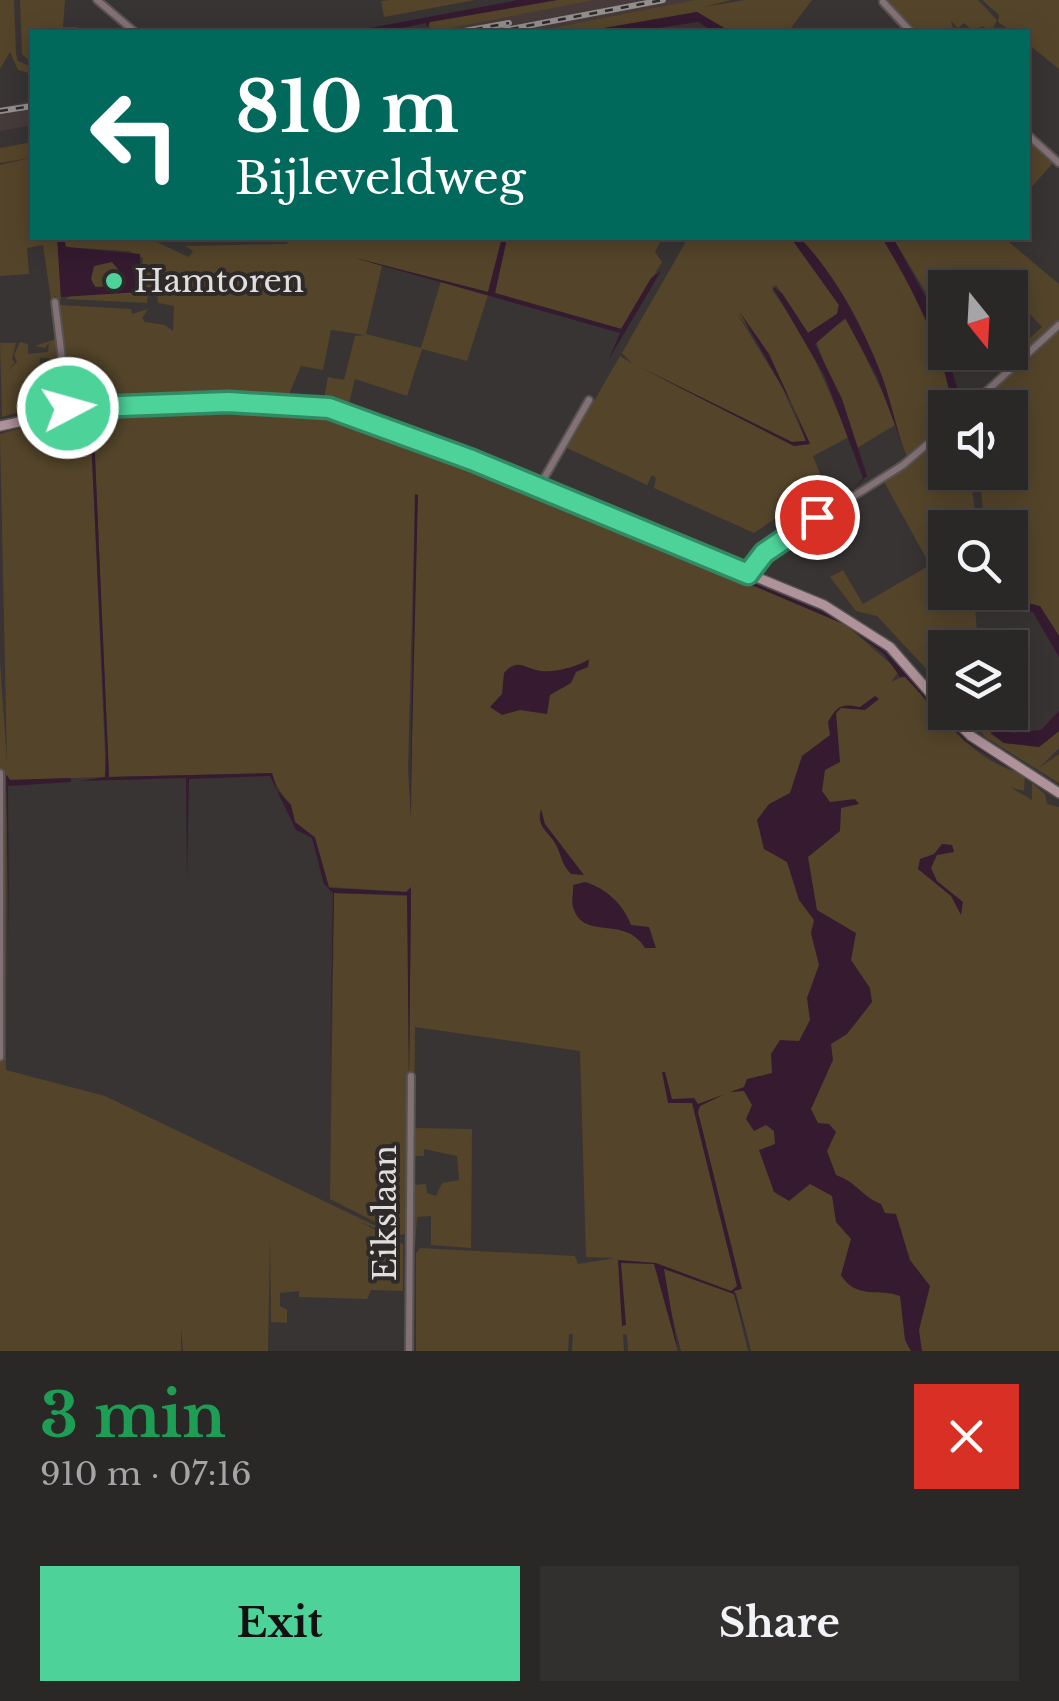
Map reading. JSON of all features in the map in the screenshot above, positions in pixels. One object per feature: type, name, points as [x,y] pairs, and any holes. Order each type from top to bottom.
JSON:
[{"type":"street","points":[[97,0],[133,30]]},
{"type":"street","points":[[883,2],[909,30]]},
{"type":"street","points":[[1030,137],[1059,162]]},
{"type":"street","points":[[55,302],[68,408]]},
{"type":"street","points":[[988,390],[1059,325]]},
{"type":"street","points":[[539,487],[589,400]]},
{"type":"street","points":[[0,426],[68,408],[164,402],[312,404],[377,424],[539,487],[824,605],[870,631],[928,692]]},
{"type":"street","points":[[748,574],[764,553],[903,465],[928,443]]},
{"type":"street","points":[[970,730],[1059,793]]},
{"type":"street","points":[[0,773],[0,1057]]},
{"type":"street","name":"Eikslaan","points":[[409,1351],[411,1076]]},
{"type":"shaded area","points":[[0,0],[14,0],[16,54],[18,61],[30,66],[30,73],[18,70],[10,52],[0,69]]},
{"type":"shaded area","points":[[20,0],[65,0],[63,27],[77,30],[30,30],[30,61],[22,54]]},
{"type":"shaded area","points":[[475,0],[384,17],[381,1]]},
{"type":"shaded area","points":[[518,0],[557,0],[430,22],[427,27],[426,23],[392,30],[360,30]]},
{"type":"shaded area","points":[[557,0],[595,0],[440,30],[430,30],[429,22]]},
{"type":"shaded area","points":[[595,0],[695,0],[541,30],[437,30]]},
{"type":"shaded area","points":[[695,0],[731,0],[704,7],[745,0],[812,0],[790,30],[728,30],[697,12],[593,30],[541,30]]},
{"type":"shaded area","points":[[886,0],[978,0],[997,20],[992,30],[984,26],[972,30],[964,23],[958,28],[951,21],[953,30],[911,30]]},
{"type":"shaded area","points":[[982,0],[1059,0],[1059,69],[1030,46],[1030,30],[1010,30],[998,22],[999,15]]},
{"type":"shaded area","points":[[697,12],[728,30],[711,30],[698,22],[645,30],[593,30]]},
{"type":"shaded area","points":[[30,101],[30,125],[0,131],[0,107]]},
{"type":"shaded area","points":[[1030,141],[1054,162],[1030,189]]},
{"type":"shaded area","points":[[30,142],[30,158],[0,163],[0,148]]},
{"type":"shaded area","points":[[30,158],[30,240],[152,240],[189,257],[193,251],[185,246],[287,244],[289,240],[501,240],[488,292],[356,258],[382,266],[366,334],[421,348],[441,281],[488,295],[467,361],[422,349],[407,396],[355,379],[349,403],[324,398],[328,377],[344,380],[355,336],[365,335],[331,330],[323,370],[301,366],[289,394],[69,400],[60,305],[131,309],[132,314],[148,309],[142,318],[145,322],[165,325],[173,331],[174,306],[158,303],[157,293],[148,293],[147,303],[66,299],[73,293],[139,292],[143,258],[129,251],[64,247],[59,261],[61,300],[55,296],[51,300],[43,245],[27,248],[29,274],[0,276],[0,165]]},
{"type":"shaded area","points":[[57,240],[64,240],[66,247],[140,254],[140,292],[61,297]],"holes":[[[112,262],[122,274],[120,286],[95,287],[91,279],[94,266]]]},
{"type":"shaded area","points":[[501,240],[507,240],[495,293],[621,329],[651,278],[661,271],[609,359],[620,333],[355,258],[488,292]]},
{"type":"shaded area","points":[[507,240],[661,240],[655,252],[662,262],[622,329],[495,293]]},
{"type":"shaded area","points":[[687,240],[792,240],[839,305],[837,314],[808,333],[776,285],[772,290],[804,335],[849,437],[813,456],[831,502],[800,522],[782,514],[754,533],[654,488],[656,478],[652,475],[647,485],[567,448],[620,356],[633,364],[622,353]],"holes":[[[737,313],[769,355],[810,444],[794,446],[641,368],[792,442],[806,441],[782,387]]]},
{"type":"shaded area","points":[[792,240],[802,240],[812,251],[854,315],[882,377],[907,457],[877,377],[845,318],[815,344],[842,399],[867,476],[853,489],[863,478],[825,377],[772,286],[782,293],[808,333],[837,314],[839,305]]},
{"type":"shaded area","points":[[802,240],[883,240],[928,327],[928,370],[943,370],[948,390],[928,390],[928,438],[907,457],[895,425],[857,448],[816,341],[847,318],[886,400],[865,335],[829,273]]},
{"type":"shaded area","points":[[883,240],[894,240],[928,301],[928,328]]},
{"type":"shaded area","points":[[894,240],[1006,240],[1059,284],[1059,320],[1028,348],[1028,340],[1042,327],[1028,312],[1028,270],[928,270],[928,296]]},
{"type":"shaded area","points":[[106,261],[117,265],[121,276],[117,287],[106,291],[95,287],[91,276],[95,265]]},
{"type":"shaded area","points":[[53,305],[65,401],[52,403],[58,396],[49,358],[40,358],[39,379],[24,384],[27,395],[45,394],[47,404],[2,417],[0,343],[16,343],[12,359],[15,362],[9,369],[17,362],[14,355],[20,342],[28,344],[28,354],[48,352],[49,343],[45,348],[35,346],[56,339]]},
{"type":"shaded area","points":[[739,311],[769,354],[791,403]]},
{"type":"shaded area","points":[[1059,331],[1059,636],[1045,615],[1028,603],[1028,510],[983,510],[981,490],[1028,490],[1028,390],[994,390],[1016,370],[1028,370],[1028,359]]},
{"type":"shaded area","points":[[640,367],[792,442],[806,441],[794,410],[810,444],[794,446]]},
{"type":"shaded area","points":[[943,370],[952,370],[958,390],[948,390]]},
{"type":"shaded area","points":[[289,405],[333,412],[419,445],[846,625],[899,671],[891,682],[905,676],[928,703],[928,730],[953,730],[990,760],[1025,774],[1024,791],[1010,787],[1032,800],[1032,783],[1045,794],[1047,804],[1059,807],[1059,1351],[751,1351],[736,1293],[684,1276],[734,1294],[748,1351],[681,1351],[661,1271],[664,1268],[655,1263],[678,1351],[628,1351],[627,1335],[623,1334],[624,1351],[572,1351],[573,1334],[569,1334],[568,1351],[416,1351],[416,1253],[420,1248],[575,1256],[578,1264],[615,1258],[586,1257],[580,1051],[415,1027],[414,1128],[472,1129],[471,1248],[431,1245],[431,1216],[417,1217],[415,1245],[407,1233],[401,1235],[330,1199],[334,893],[408,896],[409,1078],[411,888],[407,892],[329,887],[315,837],[295,822],[272,773],[109,777],[93,412],[72,414],[90,413],[106,777],[10,780],[7,775],[6,1070],[105,1096],[405,1240],[360,1222],[403,1244],[403,1291],[371,1290],[367,1299],[299,1297],[299,1291],[280,1293],[287,1323],[271,1322],[270,1237],[268,1351],[183,1351],[181,1327],[181,1351],[0,1351],[0,661],[7,763],[0,434],[65,415],[0,429],[92,407]],"holes":[[[415,494],[411,819],[408,770]],[[424,1149],[457,1156],[459,1180],[442,1183],[436,1196],[427,1193],[426,1184],[413,1185],[415,1156],[424,1156]]]},
{"type":"shaded area","points":[[197,407],[93,411],[109,777],[272,773],[277,790],[291,805],[295,822],[315,838],[329,888],[406,892],[411,887],[409,1080],[407,895],[334,893],[330,1080],[333,893],[324,884],[312,838],[296,830],[270,776],[189,779],[187,878],[186,778],[81,781],[105,777],[106,755],[90,414],[71,414],[97,409]]},
{"type":"shaded area","points":[[928,447],[928,490],[972,490],[975,510],[928,510],[928,561],[883,480]]},
{"type":"shaded area","points":[[532,491],[838,618],[880,646],[928,697],[928,702],[905,677],[900,677],[884,654],[846,625]]},
{"type":"shaded area","points":[[415,494],[418,495],[410,819]]},
{"type":"shaded area","points":[[928,566],[928,610],[975,610],[977,630],[928,630],[928,671],[877,616],[856,611],[830,577],[843,570],[863,604]]},
{"type":"shaded area","points":[[1028,603],[1040,606],[1059,636],[1059,657],[1033,612],[1020,610],[1028,610]]},
{"type":"shaded area","points":[[589,659],[588,667],[576,672],[571,683],[550,695],[547,714],[520,710],[502,715],[490,707],[502,694],[504,673],[513,666],[553,671]]},
{"type":"shaded area","points":[[875,696],[879,699],[865,710],[841,708],[836,713],[840,762],[825,770],[822,791],[830,802],[855,799],[859,804],[841,808],[840,831],[808,857],[817,910],[856,933],[851,960],[870,988],[872,1002],[847,1034],[831,1044],[833,1060],[811,1109],[818,1123],[829,1124],[836,1132],[827,1151],[836,1175],[881,1204],[885,1213],[896,1214],[910,1260],[930,1286],[919,1330],[922,1351],[911,1351],[905,1340],[900,1296],[861,1291],[841,1275],[851,1239],[836,1222],[832,1196],[810,1184],[789,1201],[774,1192],[759,1150],[775,1144],[774,1131],[766,1125],[754,1131],[746,1119],[752,1105],[744,1091],[730,1092],[744,1087],[747,1079],[772,1073],[771,1054],[780,1040],[799,1041],[810,1020],[807,998],[819,965],[811,933],[814,920],[799,900],[787,862],[764,849],[757,820],[769,804],[790,793],[802,756],[830,735],[828,722],[837,709],[844,706],[860,707]]},
{"type":"shaded area","points":[[1059,711],[1059,731],[1039,747],[1004,743],[991,733],[993,730],[1041,730]]},
{"type":"shaded area","points":[[955,730],[1012,770],[965,741]]},
{"type":"shaded area","points":[[980,730],[990,730],[1004,743],[1039,747],[1059,731],[1059,748],[1039,768],[1059,754],[1059,783]]},
{"type":"shaded area","points":[[6,775],[10,780],[71,778],[71,782],[8,786],[9,943]]},
{"type":"shaded area","points":[[541,809],[545,824],[584,875],[571,874],[565,867],[556,845],[541,825]]},
{"type":"shaded area","points":[[942,844],[952,845],[954,852],[937,855],[931,868],[937,881],[963,902],[961,915],[951,896],[918,869],[920,859],[934,854]]},
{"type":"shaded area","points":[[585,882],[613,898],[631,925],[649,927],[656,948],[645,948],[627,932],[595,926],[578,917],[572,904],[573,885]]},
{"type":"shaded area","points":[[662,1072],[672,1099],[694,1098],[698,1104],[725,1094],[700,1106],[698,1112],[742,1289],[734,1291],[751,1351],[734,1294],[664,1269],[678,1351],[654,1264],[621,1263],[626,1325],[622,1326],[618,1260],[656,1263],[731,1291],[737,1286],[692,1103],[668,1103]]},
{"type":"railway","points":[[506,30],[663,0]]},
{"type":"railway","points":[[470,30],[509,23]]},
{"type":"railway","points":[[0,111],[30,106]]},
{"type":"place","name":"Hamtoren","points":[[114,281]]},
{"type":"route","points":[[68,408],[104,403],[228,402],[294,402],[329,408],[472,460],[748,574],[764,553],[817,517]]}]
